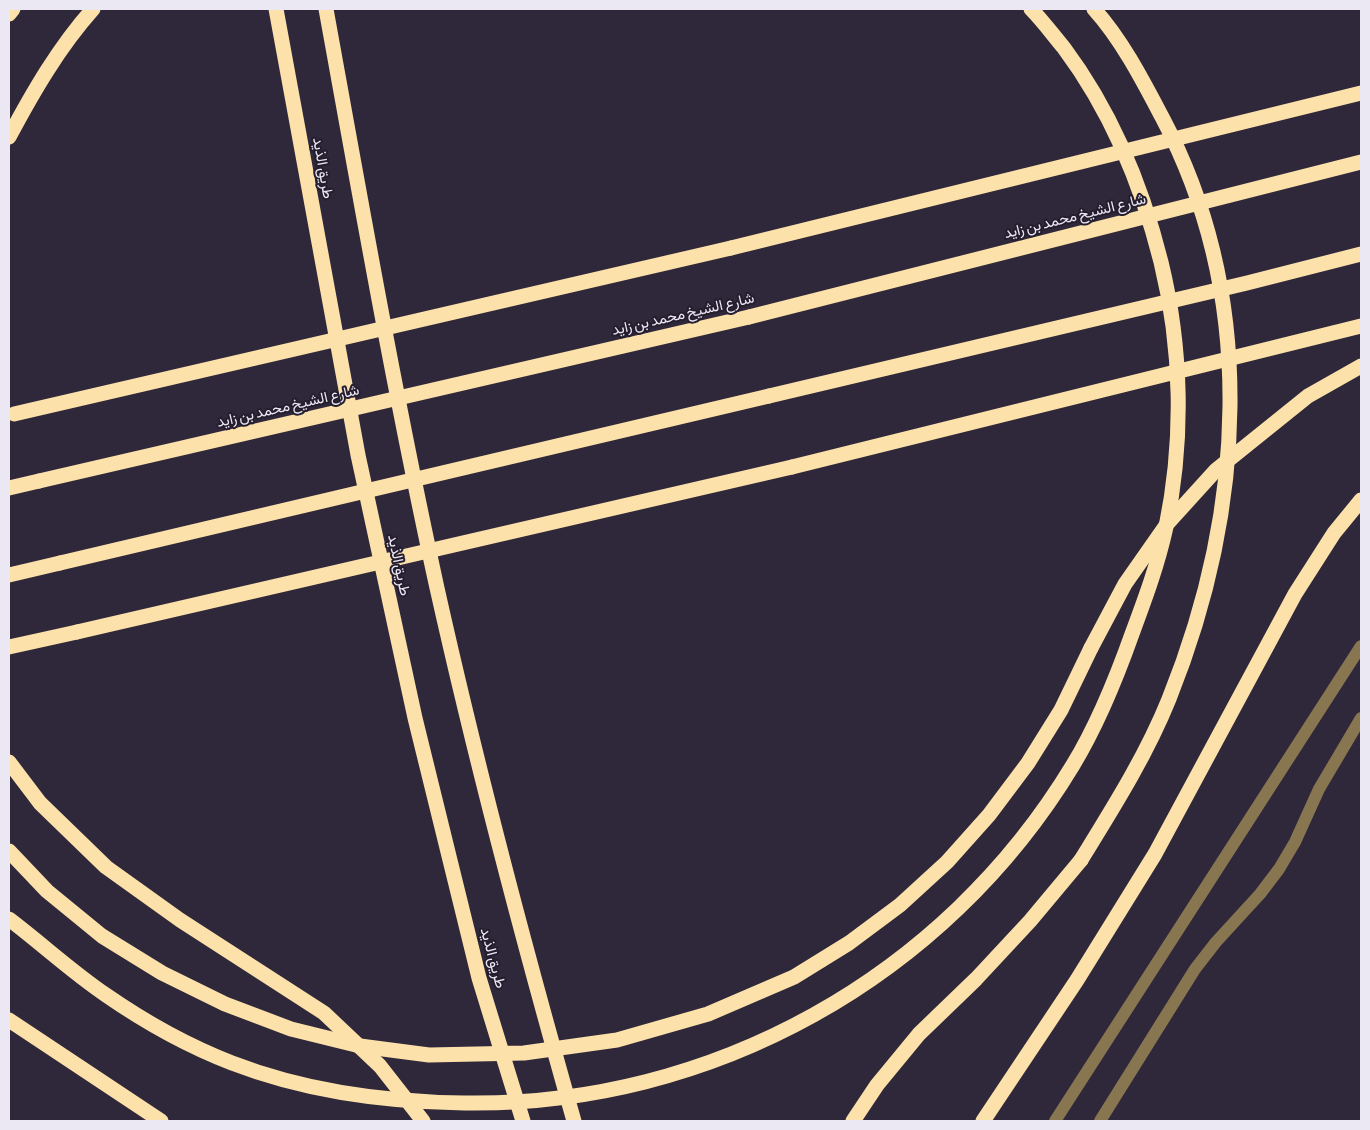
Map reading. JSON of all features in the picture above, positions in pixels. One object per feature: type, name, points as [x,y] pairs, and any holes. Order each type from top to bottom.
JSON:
[{"type":"highway","points":[[9,14],[13,9]]},
{"type":"highway","points":[[9,137],[29,100],[76,27],[93,9]]},
{"type":"highway","name":"طريق الذيد","points":[[276,9],[356,446],[402,662],[444,839],[480,978],[523,1121]]},
{"type":"highway","name":"طريق الذيد","points":[[326,9],[382,320],[438,590],[502,858],[537,992],[574,1121]]},
{"type":"highway","points":[[9,919],[103,993],[144,1020],[232,1063],[278,1078],[326,1090],[374,1098],[423,1102],[503,1104],[582,1096],[641,1084],[735,1054],[807,1019],[853,992],[898,961],[939,928],[978,890],[1046,808],[1075,763],[1100,715],[1150,585],[1166,527],[1175,468],[1179,407],[1176,347],[1168,288],[1153,229],[1133,172],[1108,118],[1077,66],[1031,9]]},
{"type":"highway","points":[[853,1121],[877,1085],[920,1034],[976,979],[1030,921],[1081,860],[1143,756],[1168,701],[1189,644],[1206,586],[1219,527],[1227,467],[1231,407],[1227,320],[1210,234],[1181,152],[1140,75],[1094,9]]},
{"type":"highway","points":[[12,415],[731,248],[1361,92]]},
{"type":"highway","name":"شارع الشيخ محمد بن زايد","points":[[9,488],[749,317],[1361,162]]},
{"type":"highway","points":[[9,575],[1247,283],[1361,254]]},
{"type":"highway","points":[[9,648],[792,466],[1361,326]]},
{"type":"highway","points":[[9,851],[47,891],[102,936],[154,969],[225,1004],[291,1029],[360,1046],[429,1055],[524,1053],[617,1040],[708,1014],[794,977],[849,943],[900,905],[947,862],[989,815],[1028,764],[1061,710],[1090,648],[1125,584],[1162,532],[1216,470],[1308,396],[1361,366]]},
{"type":"highway","points":[[983,1121],[1076,980],[1155,854],[1295,594],[1334,533],[1361,500]]},
{"type":"highway","points":[[9,762],[40,803],[106,867],[180,920],[324,1013],[380,1066],[423,1121]]},
{"type":"highway","points":[[9,1020],[161,1121]]},
{"type":"street","points":[[1055,1121],[1361,646]]},
{"type":"street","points":[[1100,1121],[1195,969],[1216,942],[1260,894],[1279,869],[1295,842],[1328,773],[1361,718]]}]
